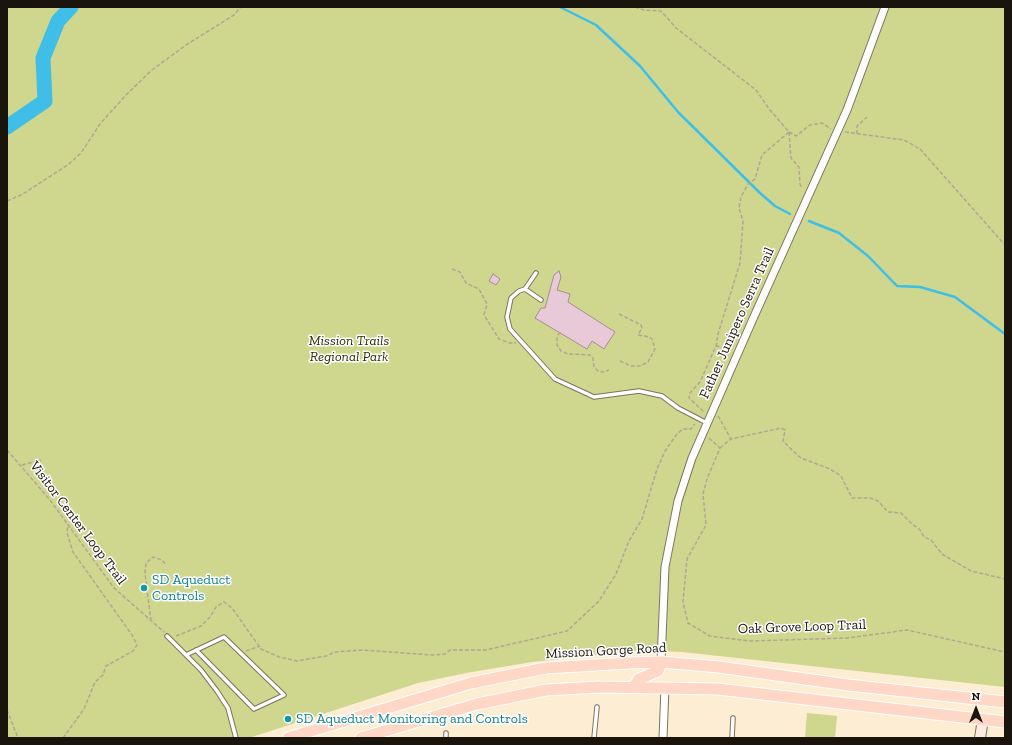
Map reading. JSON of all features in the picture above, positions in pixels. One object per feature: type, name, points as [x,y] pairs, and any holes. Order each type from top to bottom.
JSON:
[{"type":"main road","points":[[634,687],[639,679],[658,671],[661,662]]},
{"type":"main road","name":"Mission Gorge Road","points":[[288,738],[471,683],[546,668],[661,662],[719,667],[848,685],[1005,702]]},
{"type":"main road","points":[[361,738],[477,704],[546,690],[634,687],[718,689],[1005,722]]},
{"type":"street","name":"Father Junipero Serra Trail","points":[[661,662],[665,567],[678,501],[702,434],[857,85],[885,7]]},
{"type":"street","points":[[662,738],[665,688]]},
{"type":"street","points":[[980,738],[983,719]]},
{"type":"lane","points":[[536,273],[525,289],[519,291],[511,298],[508,308],[508,317],[510,328],[554,379],[594,397],[639,391],[662,396],[678,408],[707,423]]},
{"type":"lane","points":[[525,289],[541,300]]},
{"type":"lane","points":[[167,636],[201,670],[228,708],[236,738]]},
{"type":"lane","points":[[186,655],[196,650],[224,637],[284,695],[254,709],[196,650]]},
{"type":"lane","points":[[594,738],[597,707]]},
{"type":"lane","points":[[732,738],[733,718]]},
{"type":"lane","points":[[446,733],[446,738]]},
{"type":"path","points":[[7,201],[23,194],[69,164],[81,153],[100,124],[140,82],[186,44],[234,15],[241,7]]},
{"type":"path","points":[[635,7],[644,10],[661,11],[676,28],[756,90],[770,110],[789,132],[796,136],[810,126],[822,123],[836,133],[846,131],[857,134],[904,140],[920,149],[1005,245]]},
{"type":"path","points":[[857,134],[857,126],[867,117]]},
{"type":"path","points":[[789,132],[791,158],[800,167],[800,184],[803,190],[810,192]]},
{"type":"path","points":[[731,439],[718,416],[703,411],[689,398],[690,393],[700,382],[716,345],[740,263],[743,221],[739,208],[741,197],[748,184],[755,179],[762,155],[789,132]]},
{"type":"path","points":[[452,269],[460,272],[466,283],[479,289],[487,304],[484,315],[499,340],[510,343],[516,343],[520,340]]},
{"type":"path","points":[[619,314],[641,325],[642,328],[638,335],[652,339],[655,349],[648,362],[640,366],[631,366],[620,361]]},
{"type":"path","points":[[560,332],[557,338],[557,345],[561,351],[568,354],[590,355],[593,358],[594,368],[603,372],[609,370]]},
{"type":"path","points":[[716,345],[736,357]]},
{"type":"path","points":[[167,636],[176,636],[202,626],[216,607],[224,602],[232,608],[260,646],[279,657],[297,661],[326,656],[335,652],[362,650],[433,655],[445,654],[450,650],[486,650],[567,631],[599,601],[616,574],[629,541],[642,519],[657,469],[665,451],[677,434],[683,429],[691,429],[703,411]]},
{"type":"path","points":[[702,434],[712,439],[720,448],[731,439],[782,428],[785,430],[783,441],[793,451],[801,458],[830,469],[841,476],[852,498],[870,498],[878,502],[888,512],[901,512],[920,530],[924,537],[931,540],[942,554],[971,571],[1005,579]]},
{"type":"path","name":"Oak Grove Loop Trail","points":[[720,448],[707,479],[703,494],[706,525],[687,559],[684,602],[688,623],[710,636],[749,641],[847,638],[907,630],[1005,652]]},
{"type":"path","name":"Visitor Center Loop Trail","points":[[7,450],[22,466],[68,524],[114,588],[167,636]]},
{"type":"path","points":[[22,466],[41,460]]},
{"type":"path","points":[[63,738],[84,709],[95,682],[102,675],[106,666],[133,651],[137,645],[132,635],[73,552],[67,533],[68,524]]},
{"type":"path","points":[[151,621],[145,573],[146,563],[154,558],[162,560],[166,565]]},
{"type":"path","points":[[242,655],[245,651],[260,646]]},
{"type":"path","points":[[7,710],[18,738]]},
{"type":"green space","name":"Mission Trails Regional Park","points":[[7,7],[1005,7],[1005,687],[682,652],[642,650],[532,662],[418,683],[249,738],[7,738]]},
{"type":"green space","points":[[807,713],[837,716],[835,738],[805,738]]},
{"type":"building","points":[[559,271],[561,277],[557,290],[570,294],[568,302],[615,332],[604,349],[592,341],[587,349],[535,318],[541,308],[545,308],[554,275]]},
{"type":"building","points":[[493,274],[500,279],[496,285],[489,281]]},
{"type":"waterway","points":[[7,127],[45,101],[43,58],[58,21],[71,7]]},
{"type":"waterway","points":[[560,7],[596,25],[640,66],[678,112],[760,193],[775,206],[790,214]]},
{"type":"waterway","points":[[809,221],[839,233],[868,256],[897,286],[920,287],[955,297],[1005,334]]},
{"type":"place","name":"SD Aqueduct Controls","points":[[144,588]]},
{"type":"place","name":"SD Aqueduct Monitoring and Controls","points":[[288,719]]}]
